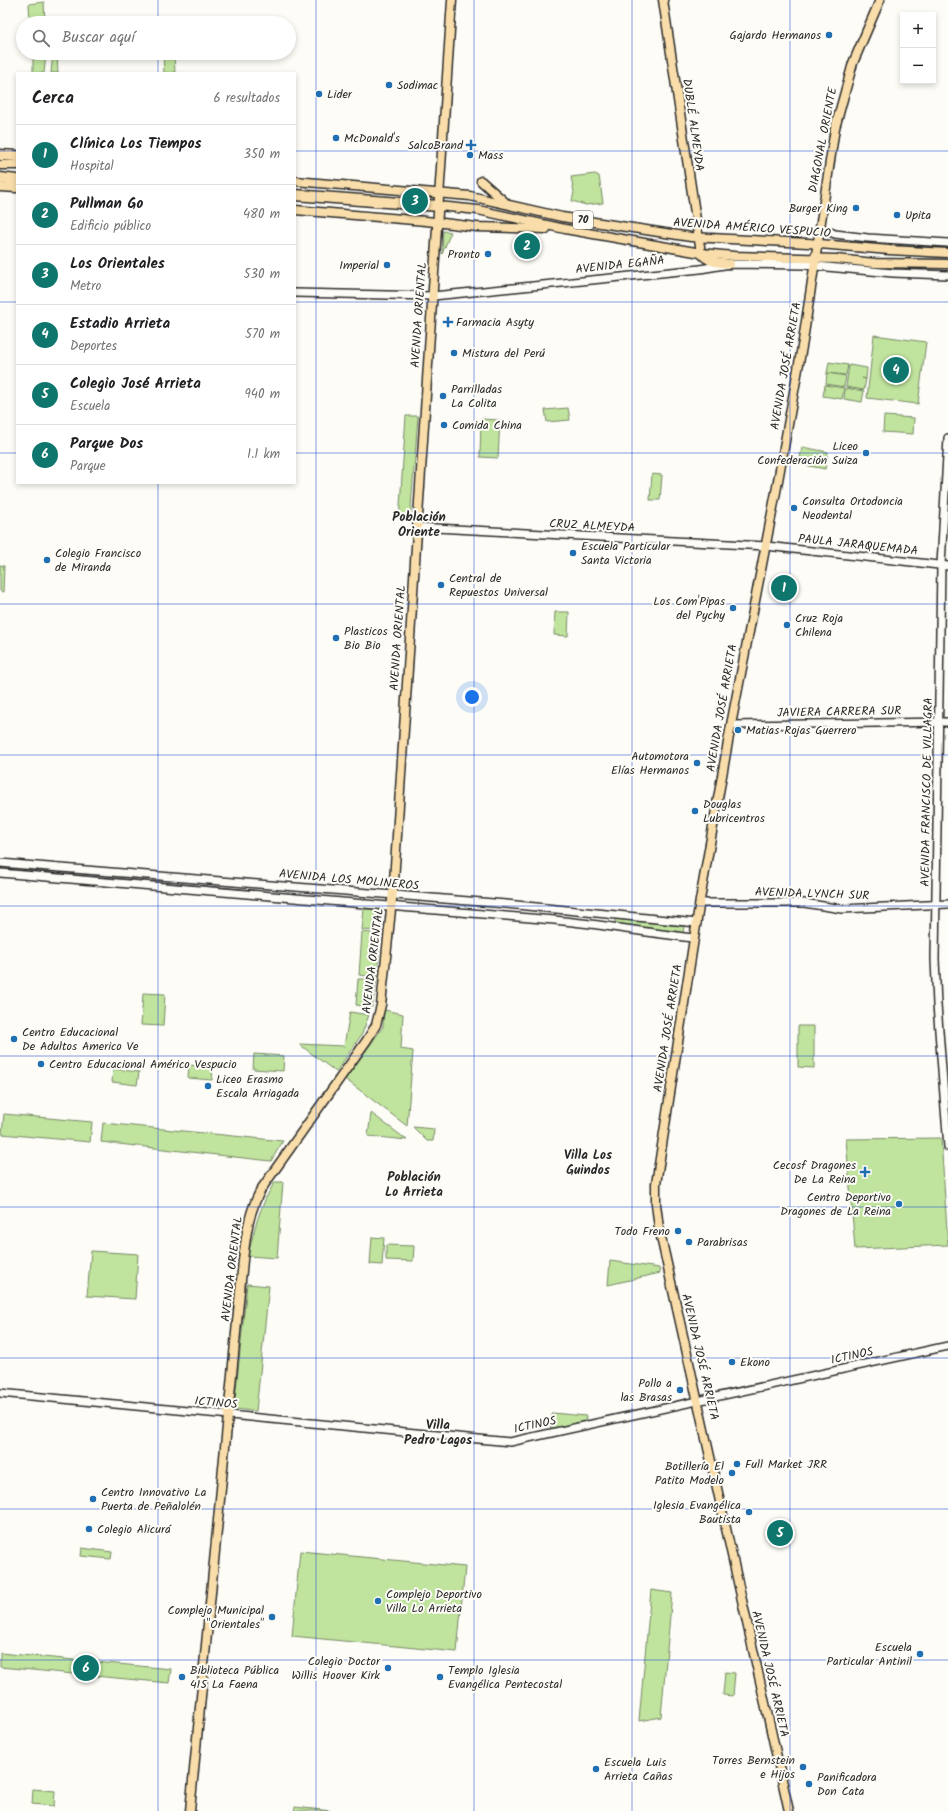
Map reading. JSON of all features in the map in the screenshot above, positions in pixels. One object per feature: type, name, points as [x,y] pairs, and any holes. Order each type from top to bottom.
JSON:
[{"type":"highway","points":[[0,155],[16,156]]},
{"type":"highway","points":[[0,178],[16,180]]},
{"type":"highway","name":"70","points":[[296,195],[438,206]]},
{"type":"main road","name":"AVENIDA ORIENTAL","points":[[190,1811],[246,1239],[252,1210],[262,1188],[363,1046],[376,1025],[381,1005],[393,894],[452,0]]},
{"type":"main road","name":"DUBLÉ ALMEYDA","points":[[663,0],[701,253]]},
{"type":"main road","name":"DIAGONAL ORIENTE","points":[[818,244],[832,143],[841,104],[858,50],[880,0]]},
{"type":"main road","points":[[0,165],[16,165]]},
{"type":"main road","name":"AVENIDA AMÉRICO VESPUCIO","points":[[296,181],[475,197],[606,224],[698,238],[948,253]]},
{"type":"main road","points":[[481,181],[510,205]]},
{"type":"main road","points":[[0,187],[16,188]]},
{"type":"main road","name":"70","points":[[438,206],[478,210],[565,229],[701,253],[816,262],[948,264]]},
{"type":"main road","points":[[296,210],[437,222],[498,229],[565,229]]},
{"type":"main road","name":"AVENIDA JOSÉ ARRIETA","points":[[789,1811],[659,1228],[655,1199],[657,1168],[730,725],[766,546],[793,399],[818,244]]},
{"type":"main road","points":[[701,253],[711,261],[730,264]]},
{"type":"street","name":"AVENIDA AMÉRICO VESPUCIO","points":[[820,228],[831,233],[853,237],[896,241],[948,243]]},
{"type":"street","name":"AVENIDA EGAÑA","points":[[296,292],[433,296],[700,269],[730,264],[816,262],[893,273],[948,275]]},
{"type":"street","name":"AVENIDA FRANCISCO DE VILLAGRA","points":[[948,438],[939,722],[936,991],[948,1147]]},
{"type":"street","name":"CRUZ ALMEYDA","points":[[417,527],[766,546]]},
{"type":"street","name":"PAULA JARAQUEMADA","points":[[766,546],[944,566]]},
{"type":"street","name":"JAVIERA CARRERA SUR","points":[[730,725],[948,722]]},
{"type":"street","name":"AVENIDA LOS MOLINEROS","points":[[0,863],[393,894],[697,923]]},
{"type":"street","name":"AVENIDA LOS MOLINEROS","points":[[0,873],[592,923],[643,933],[694,938]]},
{"type":"street","name":"AVENIDA LYNCH SUR","points":[[700,903],[804,902],[842,909],[948,904]]},
{"type":"street","name":"ICTINOS","points":[[0,1393],[510,1442],[948,1346]]},
{"type":"green space","points":[[44,2],[45,16],[30,16],[29,4]]},
{"type":"green space","points":[[33,60],[45,60],[44,72],[33,72]]},
{"type":"green space","points":[[52,60],[57,60],[58,72],[51,72]]},
{"type":"green space","points":[[163,60],[174,60],[175,72],[164,72]]},
{"type":"green space","points":[[595,174],[599,176],[603,203],[586,205],[572,201],[574,192],[571,177]]},
{"type":"green space","points":[[443,231],[451,232],[442,254]]},
{"type":"green space","points":[[874,335],[926,342],[918,404],[867,398]]},
{"type":"green space","points":[[829,362],[848,365],[846,375],[827,373]]},
{"type":"green space","points":[[849,365],[867,368],[864,390],[846,387]]},
{"type":"green space","points":[[827,373],[846,376],[844,387],[826,384]]},
{"type":"green space","points":[[825,385],[844,388],[842,399],[823,396]]},
{"type":"green space","points":[[845,388],[864,391],[862,402],[844,399]]},
{"type":"green space","points":[[568,408],[570,420],[547,422],[545,410]]},
{"type":"green space","points":[[406,416],[418,416],[410,521],[399,520]]},
{"type":"green space","points":[[884,416],[914,418],[913,434],[883,432]]},
{"type":"green space","points":[[481,419],[500,420],[498,458],[480,457]]},
{"type":"green space","points":[[802,447],[828,452],[825,469],[799,464]]},
{"type":"green space","points":[[652,474],[662,475],[660,500],[650,500]]},
{"type":"green space","points":[[0,565],[4,566],[3,592],[0,591]]},
{"type":"green space","points":[[555,612],[569,612],[568,636],[554,635]]},
{"type":"green space","points":[[364,909],[382,910],[381,931],[362,930]]},
{"type":"green space","points":[[615,919],[684,927],[683,933],[615,923]]},
{"type":"green space","points":[[362,932],[380,934],[377,977],[359,975]]},
{"type":"green space","points":[[358,979],[377,979],[372,1007],[356,1005]]},
{"type":"green space","points":[[143,993],[165,994],[163,1026],[141,1025]]},
{"type":"green space","points":[[384,1010],[403,1014],[401,1049],[413,1051],[407,1126],[345,1079],[383,1027]]},
{"type":"green space","points":[[350,1012],[369,1015],[362,1034],[336,1072],[299,1044],[344,1046]]},
{"type":"green space","points":[[798,1026],[814,1026],[814,1068],[798,1067]]},
{"type":"green space","points":[[254,1054],[284,1056],[283,1071],[253,1069]]},
{"type":"green space","points":[[189,1065],[213,1067],[212,1080],[188,1078]]},
{"type":"green space","points":[[113,1069],[139,1072],[137,1085],[112,1082]]},
{"type":"green space","points":[[371,1113],[407,1140],[368,1136]]},
{"type":"green space","points":[[4,1114],[92,1122],[90,1142],[2,1134]]},
{"type":"green space","points":[[103,1123],[283,1141],[271,1161],[101,1142]]},
{"type":"green space","points":[[413,1127],[434,1129],[433,1141],[427,1141]]},
{"type":"green space","name":"Centro Deportivo Dragones de La Reina","points":[[941,1138],[948,1245],[855,1249],[846,1139]]},
{"type":"green space","points":[[275,1182],[283,1182],[277,1258],[248,1256],[258,1218],[265,1199]]},
{"type":"green space","points":[[372,1237],[384,1238],[382,1265],[370,1264]]},
{"type":"green space","points":[[386,1245],[414,1246],[413,1261],[386,1260]]},
{"type":"green space","points":[[91,1251],[138,1254],[135,1299],[87,1296]]},
{"type":"green space","points":[[610,1261],[659,1268],[660,1273],[608,1285]]},
{"type":"green space","points":[[247,1284],[269,1286],[256,1411],[234,1409]]},
{"type":"green space","points":[[552,1413],[586,1416],[585,1423],[550,1432]]},
{"type":"green space","points":[[82,1548],[112,1552],[111,1559],[81,1556]]},
{"type":"green space","name":"Complejo Deportivo Villa Lo Arrieta","points":[[300,1551],[465,1567],[457,1652],[292,1636]]},
{"type":"green space","points":[[651,1590],[672,1593],[661,1717],[639,1721]]},
{"type":"green space","points":[[0,1653],[171,1669],[169,1683],[0,1667]]},
{"type":"green space","points":[[725,1672],[735,1673],[733,1696],[723,1695]]},
{"type":"green space","points":[[33,1789],[55,1791],[54,1806],[32,1804]]},
{"type":"green space","points":[[295,1807],[331,1811],[294,1811]]},
{"type":"place","name":"Gajardo Hermanos","points":[[829,35]]},
{"type":"place","name":"Sodimac","points":[[389,85]]},
{"type":"place","name":"Lider","points":[[319,94]]},
{"type":"place","name":"McDonald's","points":[[336,138]]},
{"type":"place","name":"SalcoBrand","points":[[471,145]]},
{"type":"place","name":"Mass","points":[[470,155]]},
{"type":"place","name":"Los Orientales","points":[[415,201]]},
{"type":"place","name":"Burger King","points":[[856,208]]},
{"type":"place","name":"Upita","points":[[897,215]]},
{"type":"place","name":"Pullman Go","points":[[527,246]]},
{"type":"place","name":"Pronto","points":[[488,254]]},
{"type":"place","name":"Imperial","points":[[387,265]]},
{"type":"place","name":"Farmacia Asyty","points":[[448,322]]},
{"type":"place","name":"Mistura del Perú","points":[[454,353]]},
{"type":"place","name":"Estadio Arrieta","points":[[896,370]]},
{"type":"place","name":"Parrilladas La Colita","points":[[443,396]]},
{"type":"place","name":"Comida China","points":[[444,425]]},
{"type":"place","name":"Liceo Confederación Suiza","points":[[866,453]]},
{"type":"place","name":"Consulta Ortodoncia Neodental","points":[[794,508]]},
{"type":"place","name":"Escuela Particular Santa Victoria","points":[[573,553]]},
{"type":"place","name":"Colegio Francisco de Miranda","points":[[47,560]]},
{"type":"place","name":"Central de Repuestos Universal","points":[[441,585]]},
{"type":"place","name":"Clínica Los Tiempos","points":[[784,588]]},
{"type":"place","name":"Los Com'Pipas del Pychy","points":[[733,608]]},
{"type":"place","name":"Cruz Roja Chilena","points":[[787,625]]},
{"type":"place","name":"Plasticos Bio Bio","points":[[336,638]]},
{"type":"place","name":"Matias Rojas Guerrero","points":[[738,730]]},
{"type":"place","name":"Automotora Elías Hermanos","points":[[697,763]]},
{"type":"place","name":"Douglas Lubricentros","points":[[695,811]]},
{"type":"place","name":"Centro Educacional De Adultos Americo Ve","points":[[14,1039]]},
{"type":"place","name":"Centro Educacional Américo Vespucio","points":[[41,1064]]},
{"type":"place","name":"Liceo Erasmo Escala Arriagada","points":[[208,1086]]},
{"type":"place","name":"Cecosf Dragones De La Reina","points":[[865,1172]]},
{"type":"place","name":"Centro Deportivo Dragones de La Reina","points":[[899,1204]]},
{"type":"place","name":"Todo Freno","points":[[678,1231]]},
{"type":"place","name":"Parabrisas","points":[[689,1242]]},
{"type":"place","name":"Ekono","points":[[732,1362]]},
{"type":"place","name":"Pollo a las Brasas","points":[[680,1390]]},
{"type":"place","name":"Full Market JRR","points":[[737,1464]]},
{"type":"place","name":"Botillería El Patito Modelo","points":[[732,1473]]},
{"type":"place","name":"Centro Innovativo La Puerta de Peñalolén","points":[[93,1499]]},
{"type":"place","name":"Iglesia Evangélica Bautista","points":[[749,1512]]},
{"type":"place","name":"Colegio Alicurá","points":[[89,1529]]},
{"type":"place","name":"Colegio José Arrieta","points":[[780,1533]]},
{"type":"place","name":"Complejo Deportivo Villa Lo Arrieta","points":[[378,1601]]},
{"type":"place","name":"Complejo Municipal \"Orientales\"","points":[[272,1617]]},
{"type":"place","name":"Escuela Particular Antinil","points":[[920,1654]]},
{"type":"place","name":"Parque Dos","points":[[86,1668]]},
{"type":"place","name":"Colegio Doctor Willis Hoover Kirk","points":[[388,1668]]},
{"type":"place","name":"Biblioteca Pública 415 La Faena","points":[[182,1677]]},
{"type":"place","name":"Templo Iglesia Evangélica Pentecostal","points":[[440,1677]]},
{"type":"place","name":"Torres Bernstein e Hijos","points":[[803,1767]]},
{"type":"place","name":"Escuela Luis Arrieta Cañas","points":[[596,1769]]},
{"type":"place","name":"Panificadora Don Cata","points":[[809,1784]]},
{"type":"district","name":"Población Oriente","points":[[419,524]]},
{"type":"district","name":"Villa Los Guindos","points":[[588,1162]]},
{"type":"district","name":"Población Lo Arrieta","points":[[414,1184]]},
{"type":"district","name":"Villa Pedro Lagos","points":[[438,1432]]}]
